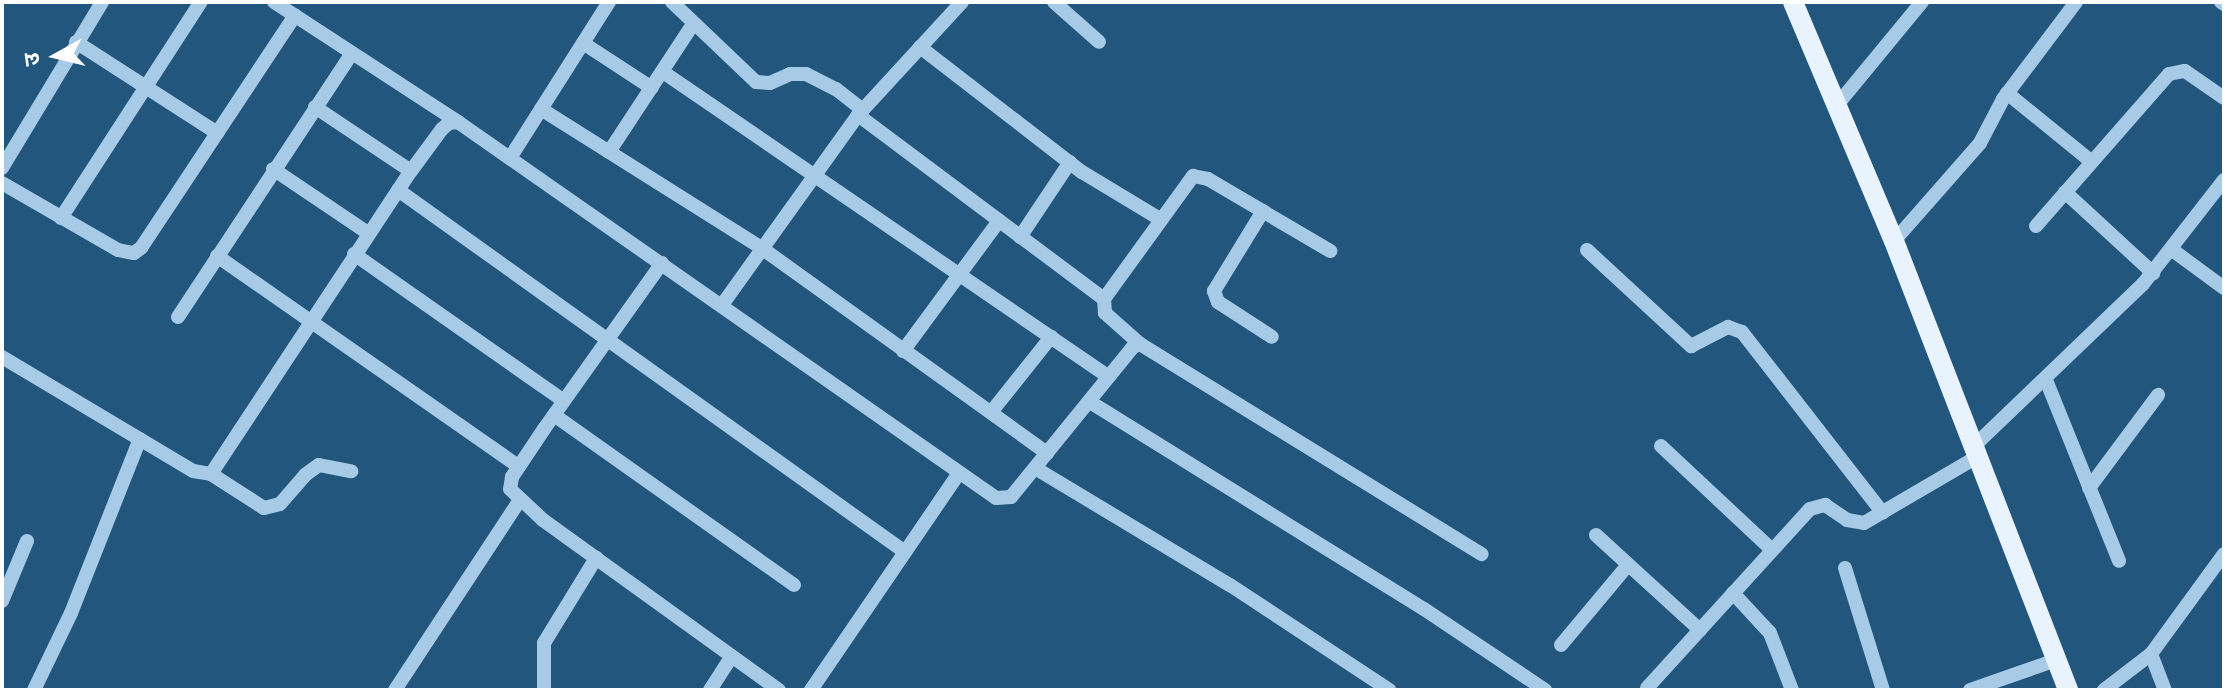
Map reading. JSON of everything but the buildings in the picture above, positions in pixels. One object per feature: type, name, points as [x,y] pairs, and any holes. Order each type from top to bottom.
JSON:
[{"type":"main road","points":[[1793,2],[1894,241],[2068,690]]},
{"type":"street","points":[[2,168],[102,2]]},
{"type":"street","points":[[61,218],[201,2]]},
{"type":"street","points":[[274,2],[458,122],[959,473],[1004,500],[1011,497],[1133,347],[1140,344]]},
{"type":"street","points":[[510,158],[609,2]]},
{"type":"street","points":[[672,2],[756,82],[770,83],[790,74],[806,74],[836,89],[860,112],[999,221],[1104,299]]},
{"type":"street","points":[[722,305],[818,175],[860,112],[962,2]]},
{"type":"street","points":[[1054,2],[1099,42]]},
{"type":"street","points":[[1837,105],[1922,2]]},
{"type":"street","points":[[1894,241],[1980,143],[2007,93],[2076,2]]},
{"type":"street","points":[[2,183],[118,250],[134,253],[141,248],[295,15]]},
{"type":"street","points":[[609,152],[693,24]]},
{"type":"street","points":[[76,42],[217,133]]},
{"type":"street","points":[[583,43],[652,88]]},
{"type":"street","points":[[920,47],[1070,162],[1160,219]]},
{"type":"street","points":[[178,317],[352,53]]},
{"type":"street","points":[[2036,226],[2169,74],[2185,71],[2224,98]]},
{"type":"street","points":[[663,72],[818,175],[1109,377]]},
{"type":"street","points":[[2007,93],[2092,162]]},
{"type":"street","points":[[315,107],[411,171]]},
{"type":"street","points":[[541,109],[763,249],[1047,453]]},
{"type":"street","points":[[211,474],[411,171],[442,129],[449,123],[458,122]]},
{"type":"street","points":[[1020,237],[1070,162]]},
{"type":"street","points":[[273,169],[368,233]]},
{"type":"street","points":[[1330,251],[1201,175],[1188,180],[1104,299],[1105,313],[1140,344],[1482,554]]},
{"type":"street","points":[[1647,688],[1818,504],[1857,524],[1883,513],[1975,452],[2153,273],[2224,180]]},
{"type":"street","points":[[398,190],[905,552]]},
{"type":"street","points":[[2065,192],[2153,273]]},
{"type":"street","points":[[1263,211],[1214,291],[1218,302],[1272,337]]},
{"type":"street","points":[[903,351],[999,221]]},
{"type":"street","points":[[2171,249],[2224,288]]},
{"type":"street","points":[[1587,250],[1691,346],[1728,327],[1742,332],[1883,513]]},
{"type":"street","points":[[354,254],[564,401]]},
{"type":"street","points":[[217,256],[519,467]]},
{"type":"street","points":[[662,263],[519,467],[510,489],[519,501],[779,690]]},
{"type":"street","points":[[992,411],[1051,337]]},
{"type":"street","points":[[2,357],[193,471],[211,474],[264,508],[280,504],[305,475],[319,465],[351,471]]},
{"type":"street","points":[[2046,380],[2119,561]]},
{"type":"street","points":[[2089,488],[2158,395]]},
{"type":"street","points":[[1090,402],[1424,609],[1545,690]]},
{"type":"street","points":[[554,415],[794,585]]},
{"type":"street","points":[[34,690],[71,613],[140,439]]},
{"type":"street","points":[[1661,446],[1772,550]]},
{"type":"street","points":[[1035,468],[1230,585],[1384,689]]},
{"type":"street","points":[[811,690],[959,473]]},
{"type":"street","points":[[395,690],[519,501]]},
{"type":"street","points":[[1596,535],[1700,630]]},
{"type":"street","points":[[2,601],[27,541]]},
{"type":"street","points":[[2104,690],[2151,654],[2224,554]]},
{"type":"street","points":[[544,690],[544,643],[596,558]]},
{"type":"street","points":[[1561,645],[1628,565]]},
{"type":"street","points":[[1845,568],[1883,690]]},
{"type":"street","points":[[1733,593],[1770,633],[1792,690]]},
{"type":"street","points":[[2151,654],[2165,690]]},
{"type":"street","points":[[710,690],[732,656]]},
{"type":"street","points":[[1970,690],[2056,660]]}]
